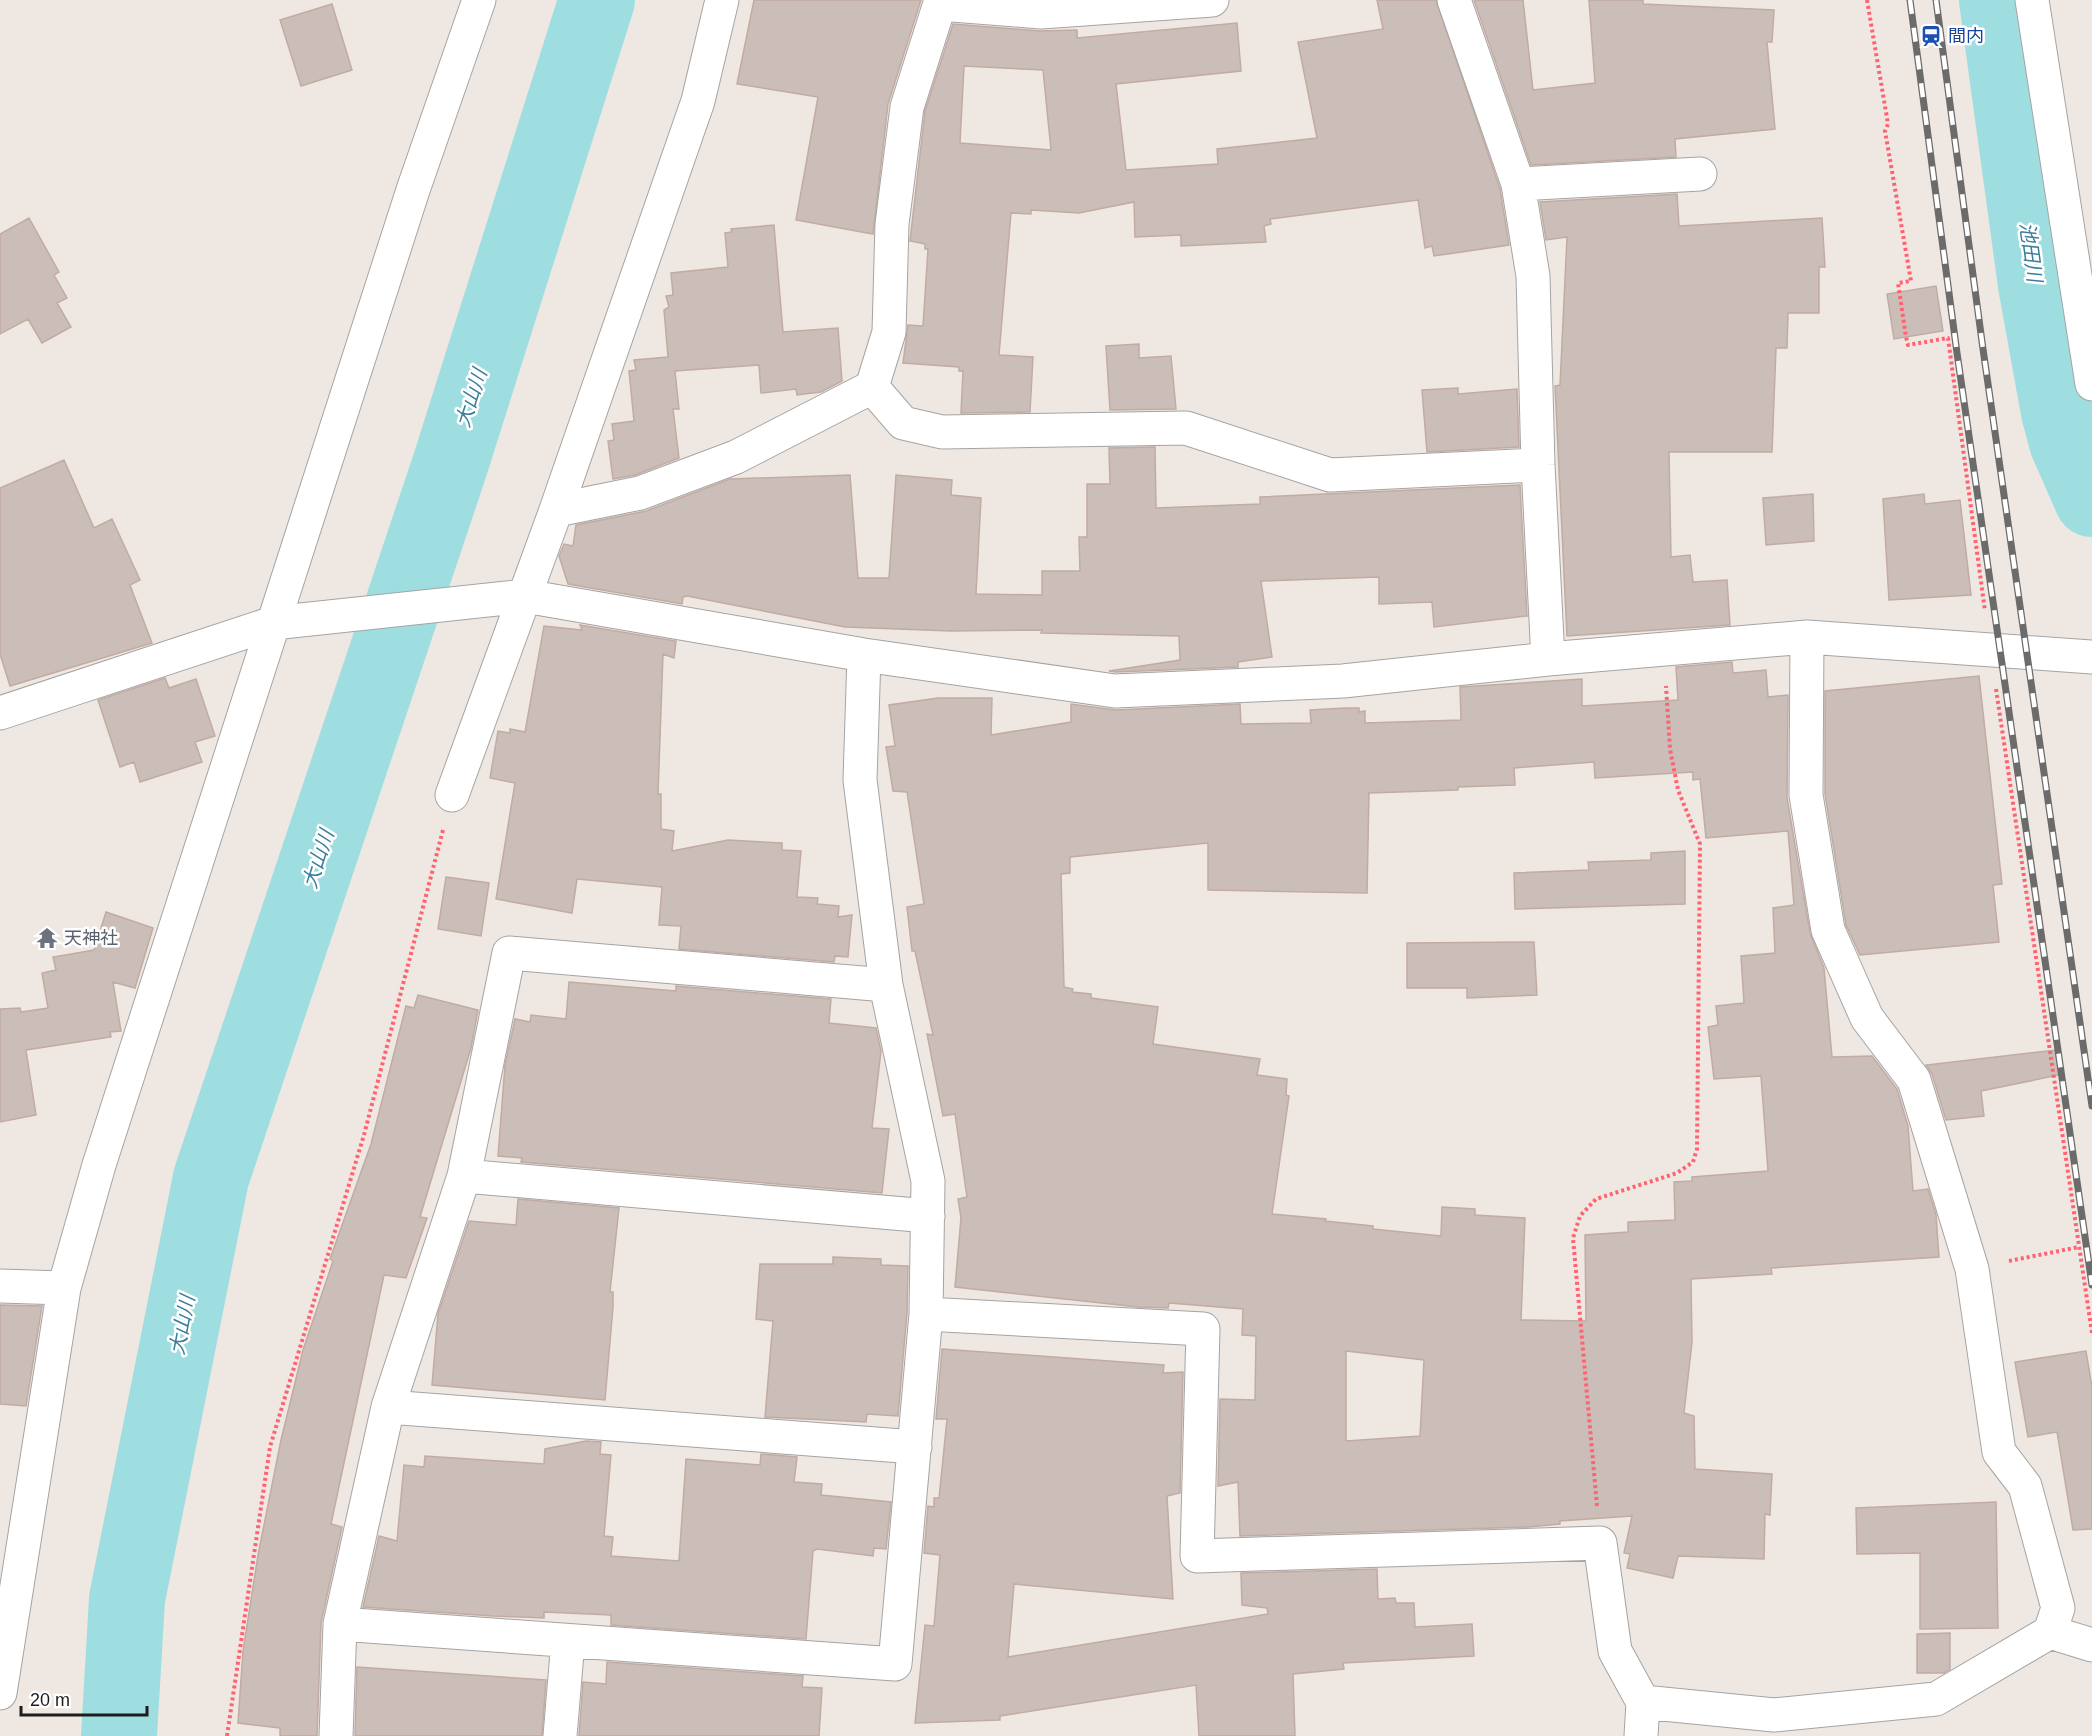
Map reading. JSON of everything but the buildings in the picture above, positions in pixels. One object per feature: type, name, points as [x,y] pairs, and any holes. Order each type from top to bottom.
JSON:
[{"type":"street","points":[[0,1693],[64,1287],[99,1165],[413,190],[479,0]]},
{"type":"street","points":[[452,795],[556,510],[698,101],[722,0]]},
{"type":"street","points":[[556,510],[640,493],[736,457],[872,387],[889,332],[892,224],[907,107],[940,2],[1041,12],[1212,0]]},
{"type":"street","points":[[1454,0],[1518,184],[1533,276],[1548,659]]},
{"type":"street","points":[[2032,0],[2092,384]]},
{"type":"street","points":[[1518,184],[1700,174]]},
{"type":"street","points":[[872,387],[903,423],[942,432],[1186,428],[1330,475],[1539,465]]},
{"type":"street","points":[[0,713],[275,623],[523,597],[864,655],[1115,691],[1343,681],[1548,659],[1807,637],[2092,657]]},
{"type":"street","points":[[1643,1702],[1774,1715],[1936,1699],[2050,1632],[2058,1608],[2025,1486],[1999,1452],[1972,1269],[1914,1080],[1867,1018],[1828,930],[1806,795],[1807,637]]},
{"type":"street","points":[[340,1624],[895,1664],[926,1314],[928,1181],[886,985],[860,780],[864,655]]},
{"type":"street","points":[[336,1736],[340,1624],[388,1407],[464,1176],[509,953],[886,985]]},
{"type":"street","points":[[464,1176],[928,1216]]},
{"type":"street","points":[[0,1286],[64,1287]]},
{"type":"street","points":[[926,1314],[1203,1329],[1197,1556],[1600,1543],[1615,1651],[1643,1702],[1641,1736]]},
{"type":"street","points":[[388,1407],[915,1447]]},
{"type":"street","points":[[2050,1632],[2092,1645]]},
{"type":"street","points":[[560,1736],[568,1641]]},
{"type":"path","points":[[1867,0],[1888,124],[1885,131],[1911,281],[1898,283],[1906,337],[1908,345],[1948,338],[1990,649],[2092,1333]]},
{"type":"path","points":[[1600,1543],[1573,1238],[1580,1216],[1596,1199],[1677,1173],[1693,1162],[1697,1149],[1700,844],[1678,790],[1670,749],[1663,650]]},
{"type":"path","points":[[227,1736],[270,1447],[364,1135],[452,795]]},
{"type":"path","points":[[1972,1269],[2079,1247]]},
{"type":"waterway","name":"大山川","points":[[119,1736],[127,1599],[211,1178],[450,465],[597,0]]},
{"type":"waterway","name":"池田川","points":[[1997,0],[2036,285],[2059,412],[2067,442],[2092,499]]},
{"type":"railway","points":[[1910,0],[1957,353],[2092,1285]]},
{"type":"railway","points":[[1936,0],[1983,349],[2092,1106]]},
{"type":"place","name":"間内","points":[[1931,36]]},
{"type":"place","name":"天神社","points":[[47,938]]}]
